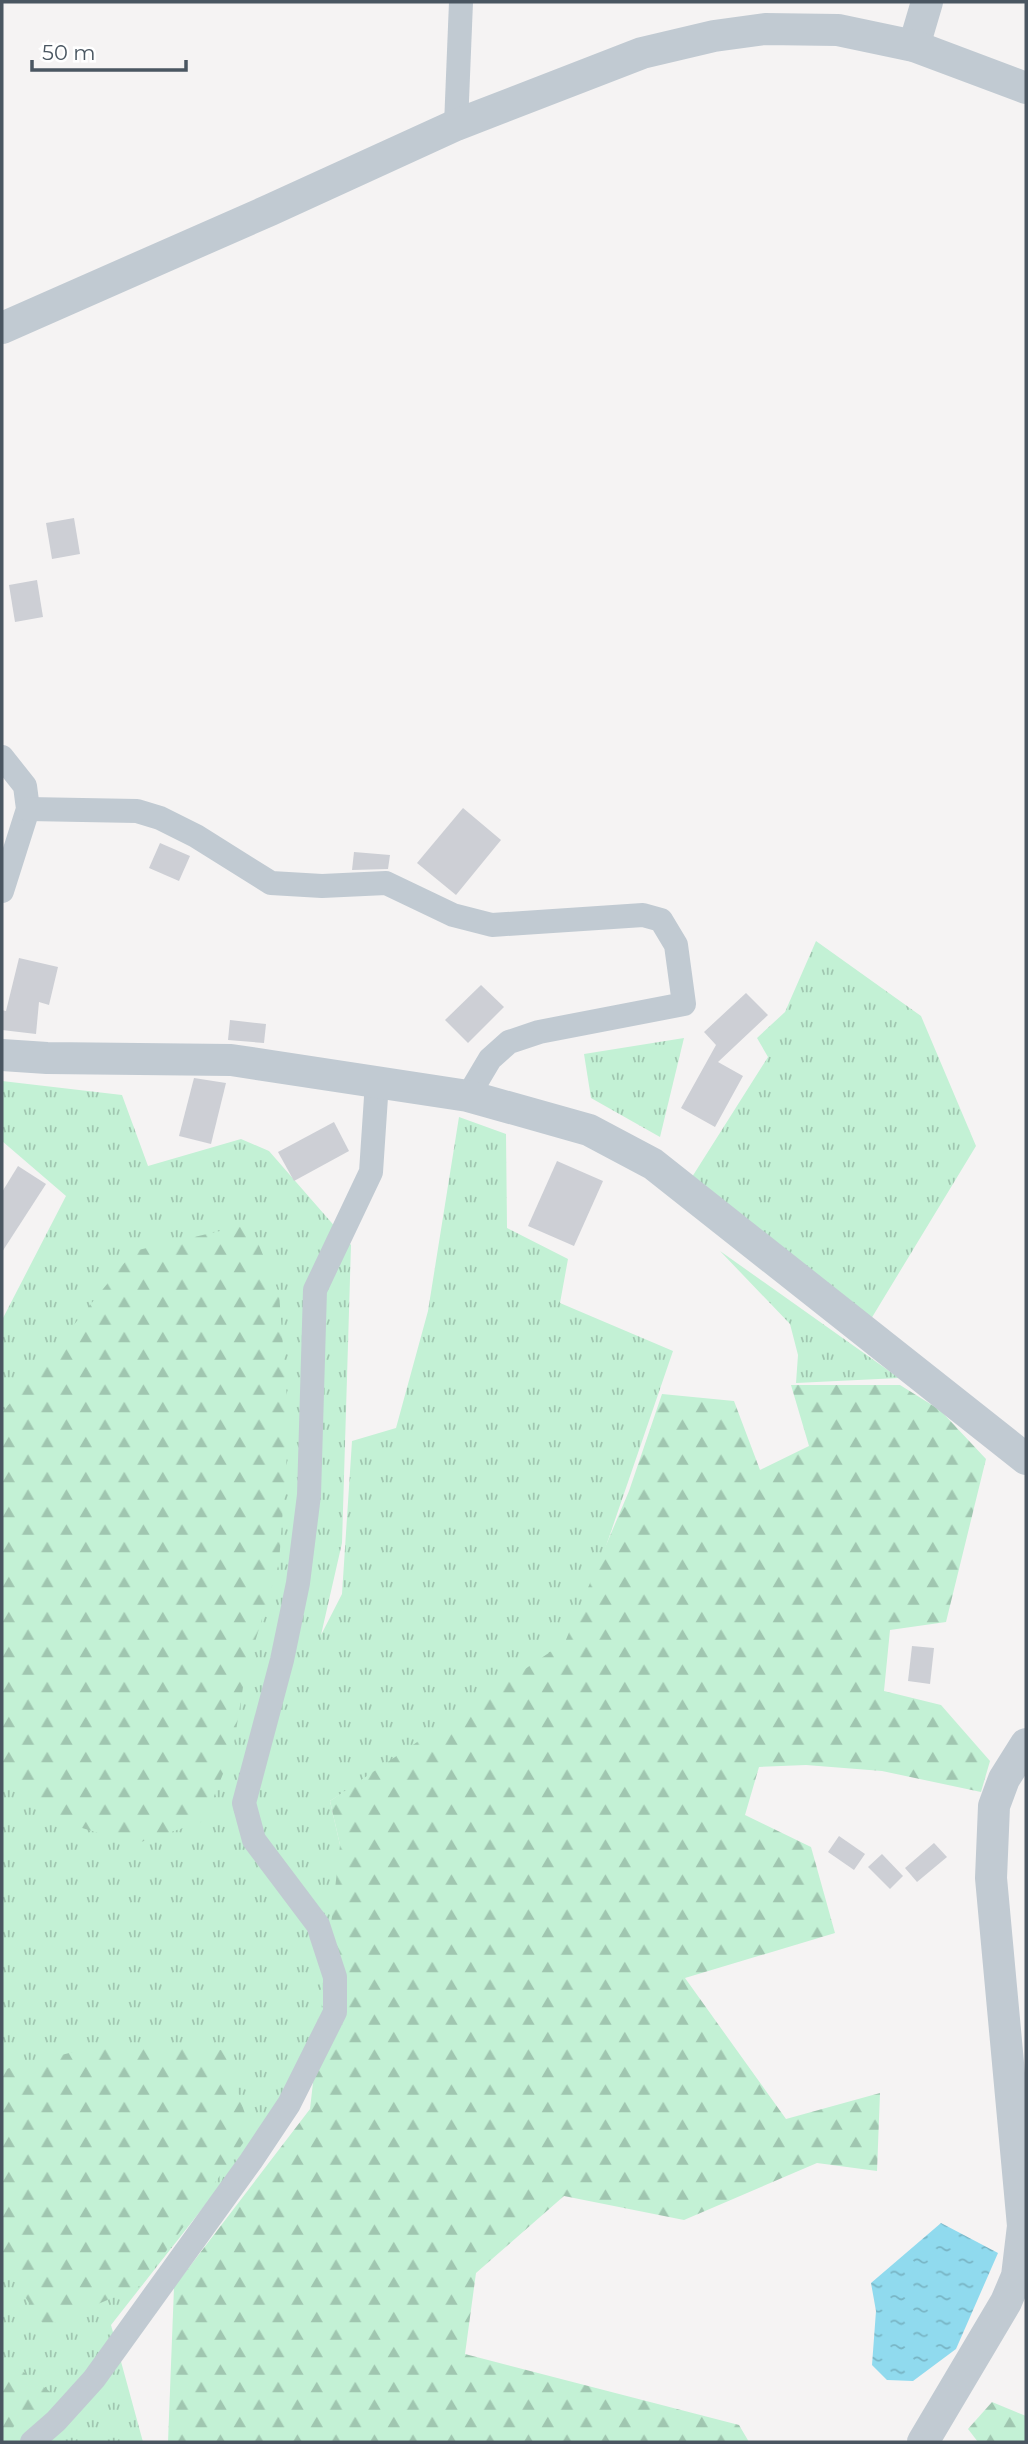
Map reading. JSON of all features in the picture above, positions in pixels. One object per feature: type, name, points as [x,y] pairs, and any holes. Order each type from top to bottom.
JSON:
[{"type":"street","points":[[456,125],[461,2]]},
{"type":"street","points":[[914,46],[927,2]]},
{"type":"street","points":[[2,328],[270,211],[456,125],[642,53],[714,36],[765,29],[838,30],[914,46],[1026,88]]},
{"type":"street","points":[[2,757],[25,786],[28,809],[2,891]]},
{"type":"street","points":[[28,809],[137,811],[160,818],[196,836],[271,883],[322,886],[386,883],[453,915],[492,925],[643,915],[661,920],[676,946],[684,1004],[539,1032],[509,1042],[490,1059],[468,1096]]},
{"type":"street","points":[[2,1055],[231,1060],[468,1096],[589,1130],[653,1164],[1026,1459]]},
{"type":"street","points":[[32,2442],[56,2421],[94,2379],[251,2161],[289,2104],[335,2012],[335,1978],[318,1925],[254,1840],[244,1804],[282,1660],[298,1583],[309,1495],[315,1290],[371,1172],[377,1082]]},
{"type":"street","points":[[923,2442],[1006,2302],[1017,2276],[1023,2226],[991,1878],[994,1806],[1004,1779],[1026,1744]]},
{"type":"green space","points":[[816,941],[921,1016],[976,1146],[871,1319],[692,1177],[768,1057],[757,1038],[785,1012]]},
{"type":"green space","points":[[684,1038],[660,1137],[591,1098],[584,1054]]},
{"type":"green space","points":[[2,1081],[122,1095],[148,1166],[241,1139],[269,1151],[351,1245],[342,1543],[321,1635],[342,1594],[352,1441],[396,1428],[428,1311],[459,1117],[506,1134],[507,1228],[568,1259],[560,1303],[673,1351],[571,1648],[330,1801],[340,1845],[344,2028],[111,2325],[143,2442],[2,2442],[2,1320],[66,1196],[2,1141]]},
{"type":"green space","points":[[250,1224],[279,1293],[289,1426],[279,1563],[245,1675],[233,1749],[204,1821],[135,1844],[59,1821],[2,1775],[2,1413],[134,1251]]},
{"type":"green space","points":[[720,1251],[899,1378],[796,1383],[798,1355],[790,1324]]},
{"type":"green space","points":[[791,1385],[900,1385],[940,1410],[986,1459],[946,1622],[890,1630],[884,1691],[941,1705],[990,1761],[981,1792],[882,1771],[806,1765],[759,1767],[745,1815],[811,1847],[835,1933],[685,1978],[786,2119],[880,2093],[877,2171],[817,2163],[684,2220],[564,2196],[476,2273],[465,2354],[739,2425],[749,2442],[168,2442],[174,2287],[310,2109],[340,1845],[330,1801],[565,1642],[629,1491],[662,1394],[734,1401],[760,1470],[809,1446]]},
{"type":"green space","points":[[93,2047],[224,2050],[251,2132],[142,2285],[45,2327],[2,2262],[2,2070]]},
{"type":"green space","points":[[2,2356],[53,2394],[2,2436]]},
{"type":"green space","points":[[992,2402],[1026,2416],[1026,2442],[978,2442],[968,2429]]},
{"type":"water","points":[[941,2223],[998,2253],[956,2349],[913,2381],[887,2380],[872,2365],[876,2311],[871,2283]]},
{"type":"building","points":[[74,518],[80,554],[52,559],[46,523]]},
{"type":"building","points":[[37,580],[43,617],[15,622],[9,585]]},
{"type":"building","points":[[463,808],[501,840],[456,895],[417,863]]},
{"type":"building","points":[[160,843],[190,856],[179,881],[149,868]]},
{"type":"building","points":[[354,852],[390,855],[388,869],[352,870]]},
{"type":"building","points":[[19,958],[58,967],[49,1005],[39,1002],[36,1034],[2,1030],[2,1010],[6,1011]]},
{"type":"building","points":[[481,985],[504,1007],[468,1043],[445,1020]]},
{"type":"building","points":[[746,993],[768,1015],[718,1062],[743,1076],[715,1127],[681,1108],[716,1045],[704,1032]]},
{"type":"building","points":[[230,1020],[266,1024],[264,1043],[228,1040]]},
{"type":"building","points":[[194,1078],[226,1083],[211,1144],[179,1136]]},
{"type":"building","points":[[334,1122],[349,1151],[294,1181],[278,1152]]},
{"type":"building","points":[[557,1161],[603,1181],[574,1246],[528,1226]]},
{"type":"building","points":[[18,1166],[46,1184],[2,1252],[2,1192]]},
{"type":"building","points":[[912,1646],[934,1648],[930,1684],[908,1681]]},
{"type":"building","points":[[839,1836],[865,1854],[854,1870],[828,1852]]},
{"type":"building","points":[[934,1843],[947,1857],[917,1882],[905,1868]]},
{"type":"building","points":[[882,1854],[903,1876],[890,1889],[868,1867]]}]
